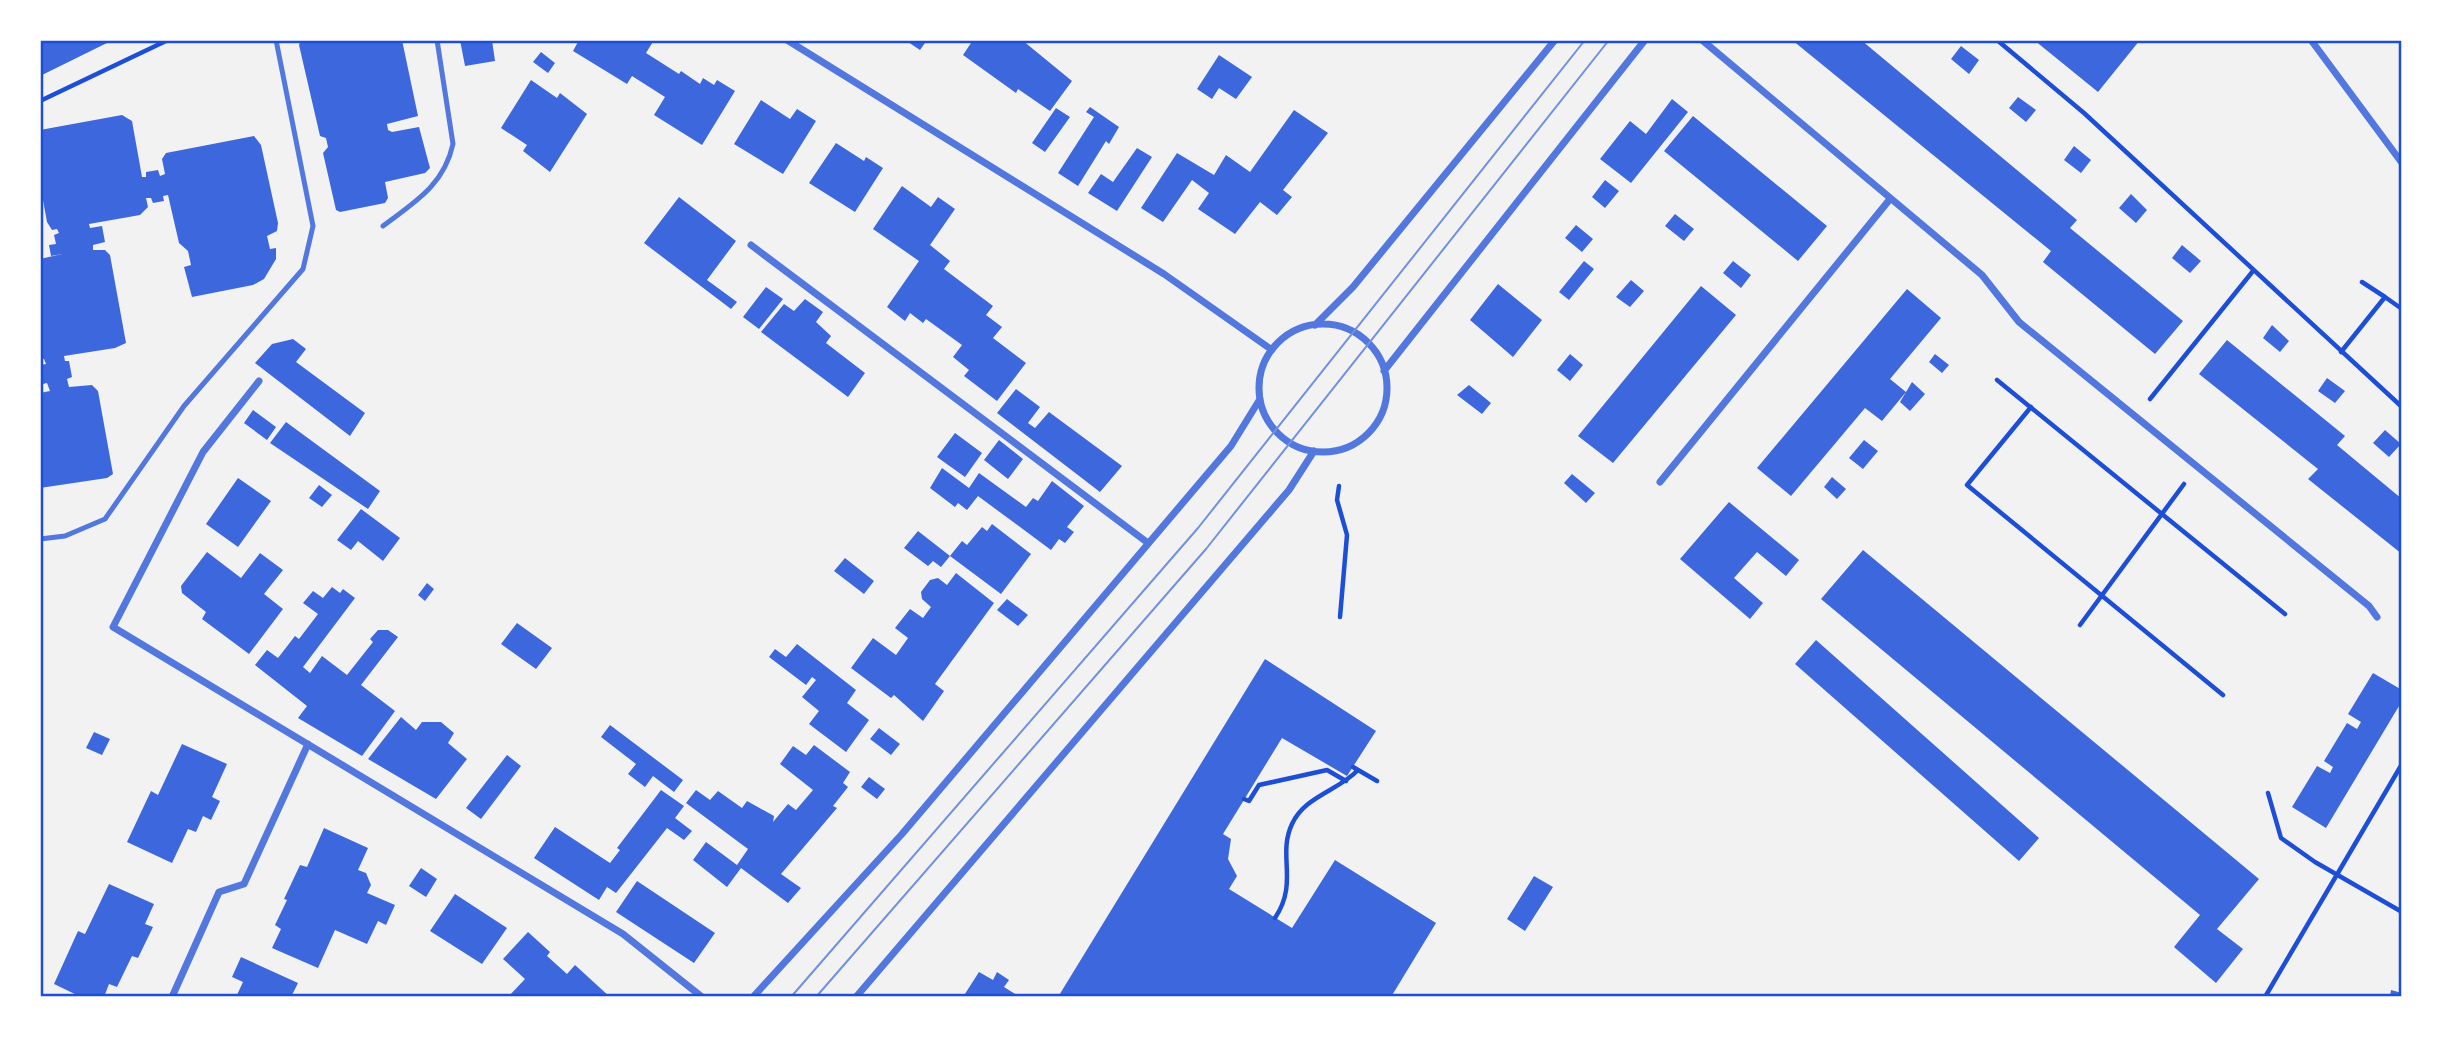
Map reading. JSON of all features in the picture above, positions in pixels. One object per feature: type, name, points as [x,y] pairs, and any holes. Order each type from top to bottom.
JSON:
[{"type":"street","points":[[787,40],[1164,274],[1272,350]]},
{"type":"street","points":[[1315,325],[1353,287],[1555,40]]},
{"type":"street","points":[[1384,371],[1645,40]]},
{"type":"street","points":[[1702,40],[1982,275],[2019,322],[2368,606],[2377,617]]},
{"type":"street","points":[[2311,40],[2402,163]]},
{"type":"street","points":[[1660,482],[1890,199]]},
{"type":"street","points":[[751,245],[1148,543]]},
{"type":"street","points":[[1315,325],[1338,327],[1359,336],[1374,350],[1384,371],[1385,401],[1371,430],[1349,446],[1332,451],[1299,448],[1281,437],[1266,416],[1260,399],[1262,370],[1272,350],[1294,331],[1315,325]]},
{"type":"street","points":[[259,381],[203,452],[113,627],[623,934],[702,997]]},
{"type":"street","points":[[753,997],[902,834],[1231,446],[1260,399]]},
{"type":"street","points":[[856,997],[1289,490],[1314,451]]},
{"type":"street","points":[[172,997],[219,892],[244,884],[308,744]]},
{"type":"lane","points":[[40,539],[65,536],[105,519],[184,405],[303,269],[313,226],[276,40]]},
{"type":"lane","points":[[383,226],[430,191],[451,155],[453,144],[437,40]]},
{"type":"path","points":[[40,101],[167,40]]},
{"type":"path","points":[[1997,40],[2084,113],[2402,407]]},
{"type":"path","points":[[2136,416],[2253,271]]},
{"type":"path","points":[[2362,282],[2402,309]]},
{"type":"path","points":[[2341,352],[2385,297]]},
{"type":"path","points":[[1997,380],[2285,614]]},
{"type":"path","points":[[2031,408],[1967,485],[2223,695]]},
{"type":"path","points":[[2080,625],[2185,484]]},
{"type":"path","points":[[1339,486],[1338,500],[1347,535],[1340,617]]},
{"type":"path","points":[[2265,997],[2402,764]]},
{"type":"path","points":[[1275,918],[1287,891],[1288,836],[1292,824],[1309,803],[1347,782],[1355,769],[1377,781]]},
{"type":"path","points":[[1244,799],[1249,801],[1259,785],[1327,770],[1347,782]]},
{"type":"path","points":[[2268,793],[2281,838],[2402,912]]},
{"type":"building","points":[[40,40],[113,40],[40,76]]},
{"type":"building","points":[[301,40],[402,40],[418,116],[387,124],[388,130],[392,132],[419,127],[430,168],[425,173],[385,182],[388,198],[385,203],[340,212],[336,210],[323,153],[328,147],[326,138],[320,136],[299,45]]},
{"type":"building","points":[[460,40],[492,40],[495,61],[465,66]]},
{"type":"building","points":[[579,40],[654,40],[646,53],[679,74],[681,71],[700,84],[703,78],[714,85],[717,80],[735,91],[702,145],[654,115],[665,97],[632,76],[627,84],[573,51]]},
{"type":"building","points":[[905,40],[927,40],[920,50]]},
{"type":"building","points":[[973,40],[1022,40],[1072,81],[1050,111],[1018,89],[1016,93],[963,55]]},
{"type":"building","points":[[1792,40],[1861,40],[2077,220],[2070,228],[2183,321],[2155,354],[2043,262],[2051,251]]},
{"type":"building","points":[[2034,40],[2140,40],[2098,92]]},
{"type":"building","points":[[1961,46],[1979,60],[1969,74],[1951,59]]},
{"type":"building","points":[[541,52],[555,63],[548,73],[533,62]]},
{"type":"building","points":[[1219,55],[1252,77],[1236,99],[1219,88],[1212,99],[1197,89]]},
{"type":"building","points":[[531,80],[557,98],[560,93],[587,114],[550,172],[523,151],[527,145],[501,128]]},
{"type":"building","points":[[2018,97],[2036,110],[2026,122],[2009,108]]},
{"type":"building","points":[[1672,99],[1688,112],[1631,183],[1600,159],[1630,121],[1646,134]]},
{"type":"building","points":[[761,100],[790,119],[797,109],[816,121],[783,174],[734,144]]},
{"type":"building","points":[[1090,107],[1119,127],[1109,144],[1106,141],[1078,186],[1058,173],[1094,117],[1086,112]]},
{"type":"building","points":[[1056,108],[1070,117],[1045,152],[1032,143]]},
{"type":"building","points":[[1294,110],[1328,133],[1283,190],[1292,197],[1277,215],[1260,202],[1235,234],[1198,209],[1209,193],[1192,180],[1163,222],[1141,208],[1177,153],[1214,175],[1226,155],[1250,172]]},
{"type":"building","points":[[122,115],[132,121],[142,177],[146,177],[146,172],[158,170],[160,176],[165,174],[162,159],[166,153],[254,136],[261,145],[278,223],[277,231],[267,236],[270,249],[276,248],[276,259],[264,279],[253,285],[192,297],[184,267],[191,265],[188,251],[179,243],[168,195],[163,196],[164,201],[153,203],[151,198],[146,198],[148,207],[140,215],[89,224],[90,228],[102,226],[105,242],[93,245],[93,250],[105,250],[110,255],[126,343],[115,348],[64,356],[65,361],[69,361],[72,377],[67,379],[69,387],[92,385],[98,391],[113,474],[107,478],[40,488],[40,393],[50,391],[47,383],[43,384],[40,371],[40,365],[46,364],[44,359],[40,359],[40,259],[62,254],[51,256],[49,245],[56,244],[54,235],[59,233],[57,229],[52,230],[47,222],[40,184],[40,130]]},
{"type":"building","points":[[1693,116],[1827,226],[1798,261],[1664,151]]},
{"type":"building","points":[[836,143],[864,161],[866,157],[883,168],[855,212],[809,183]]},
{"type":"building","points":[[2074,146],[2091,160],[2081,173],[2064,160]]},
{"type":"building","points":[[1137,148],[1152,157],[1117,211],[1088,193],[1101,174],[1113,182]]},
{"type":"building","points":[[1605,180],[1619,191],[1605,208],[1592,197]]},
{"type":"building","points":[[902,186],[931,207],[938,197],[955,209],[930,245],[950,261],[944,269],[993,306],[986,315],[1002,327],[993,338],[1026,363],[997,401],[964,376],[969,370],[953,357],[962,345],[926,319],[923,323],[910,313],[905,321],[887,307],[919,261],[873,229]]},
{"type":"building","points":[[2131,194],[2147,210],[2136,223],[2119,208]]},
{"type":"building","points":[[679,197],[736,241],[707,280],[737,302],[731,309],[644,243]]},
{"type":"building","points":[[1675,214],[1694,229],[1684,241],[1665,226]]},
{"type":"building","points":[[1576,225],[1593,239],[1582,252],[1565,238]]},
{"type":"building","points":[[2182,245],[2201,261],[2190,273],[2172,258]]},
{"type":"building","points":[[1584,261],[1594,269],[1569,300],[1559,292]]},
{"type":"building","points":[[1733,261],[1751,275],[1741,288],[1723,273]]},
{"type":"building","points":[[1631,280],[1644,291],[1630,307],[1616,297]]},
{"type":"building","points":[[1498,284],[1542,320],[1513,357],[1470,320]]},
{"type":"building","points":[[1701,286],[1736,315],[1613,463],[1578,436]]},
{"type":"building","points":[[766,287],[783,299],[759,329],[743,317]]},
{"type":"building","points":[[1907,289],[1941,318],[1890,379],[1906,392],[1882,421],[1865,408],[1791,496],[1757,468]]},
{"type":"building","points":[[805,299],[823,312],[816,322],[831,336],[826,343],[865,373],[848,397],[761,332],[784,304],[794,311]]},
{"type":"building","points":[[2272,325],[2289,341],[2280,352],[2263,338]]},
{"type":"building","points":[[293,339],[306,349],[296,362],[365,413],[350,436],[255,363],[272,344]]},
{"type":"building","points":[[2227,340],[2345,436],[2337,445],[2402,499],[2402,554],[2308,479],[2318,469],[2199,374]]},
{"type":"building","points":[[1570,354],[1583,365],[1570,381],[1557,370]]},
{"type":"building","points":[[1935,354],[1949,365],[1942,373],[1929,362]]},
{"type":"building","points":[[2327,378],[2345,391],[2335,403],[2318,391]]},
{"type":"building","points":[[1912,382],[1925,394],[1910,411],[1900,402]]},
{"type":"building","points":[[1469,385],[1491,403],[1482,414],[1457,395]]},
{"type":"building","points":[[1016,389],[1040,407],[1028,423],[1035,428],[1049,412],[1122,466],[1100,492],[997,413]]},
{"type":"building","points":[[253,410],[276,427],[267,440],[244,423]]},
{"type":"building","points":[[286,422],[380,491],[368,509],[270,443]]},
{"type":"building","points":[[2385,430],[2401,444],[2389,457],[2373,443]]},
{"type":"building","points":[[955,433],[982,453],[965,477],[937,457]]},
{"type":"building","points":[[999,440],[1023,459],[1008,479],[984,460]]},
{"type":"building","points":[[1864,440],[1878,451],[1863,469],[1849,458]]},
{"type":"building","points":[[942,468],[969,488],[979,473],[1026,507],[1033,498],[1038,501],[1052,481],[1084,506],[1067,527],[1074,532],[1065,543],[1059,539],[1051,550],[978,496],[967,510],[958,503],[955,507],[930,488]]},
{"type":"building","points":[[1572,474],[1595,493],[1586,503],[1564,483]]},
{"type":"building","points":[[1832,477],[1846,489],[1837,499],[1824,487]]},
{"type":"building","points":[[238,478],[271,501],[238,547],[206,524]]},
{"type":"building","points":[[319,485],[332,495],[322,507],[309,498]]},
{"type":"building","points":[[1729,502],[1799,560],[1786,576],[1757,552],[1734,578],[1763,603],[1750,619],[1680,559]]},
{"type":"building","points":[[361,509],[400,538],[383,561],[358,541],[351,550],[337,540]]},
{"type":"building","points":[[992,524],[1031,554],[1001,594],[950,556],[962,541],[967,545],[982,527],[987,531]]},
{"type":"building","points":[[918,531],[950,556],[941,567],[933,561],[928,566],[904,548]]},
{"type":"building","points":[[1863,550],[2259,879],[2217,929],[2243,949],[2216,983],[2174,947],[2200,915],[1821,599]]},
{"type":"building","points":[[207,552],[241,578],[260,553],[283,570],[264,594],[283,609],[249,654],[202,619],[206,612],[182,593],[181,586]]},
{"type":"building","points":[[845,558],[874,581],[864,594],[834,571]]},
{"type":"building","points":[[956,573],[994,603],[935,684],[944,691],[923,721],[894,695],[891,698],[851,668],[873,638],[896,655],[908,638],[895,628],[910,609],[923,618],[931,607],[922,599],[921,592],[930,580],[938,578],[947,585]]},
{"type":"building","points":[[427,583],[434,589],[425,601],[418,595]]},
{"type":"building","points":[[332,587],[340,593],[343,589],[355,598],[303,667],[310,673],[322,656],[347,675],[373,642],[370,639],[378,630],[388,630],[398,637],[361,685],[395,711],[362,756],[298,718],[307,706],[255,665],[267,650],[278,658],[295,636],[299,639],[318,614],[303,603],[313,591],[323,598]]},
{"type":"building","points":[[1007,599],[1028,615],[1018,626],[997,610]]},
{"type":"building","points":[[517,623],[552,648],[536,669],[501,644]]},
{"type":"building","points":[[1816,640],[2039,838],[2019,861],[1795,664]]},
{"type":"building","points":[[797,644],[856,690],[847,703],[869,720],[846,752],[809,724],[819,711],[802,697],[816,680],[812,677],[806,685],[769,657],[775,649],[786,657]]},
{"type":"building","points":[[1265,659],[1376,731],[1347,776],[1282,738],[1223,834],[1231,839],[1228,859],[1237,876],[1229,889],[1292,928],[1335,860],[1436,923],[1391,997],[1058,997]]},
{"type":"building","points":[[2373,673],[2402,690],[2402,701],[2326,828],[2292,807],[2317,766],[2330,773],[2333,767],[2324,761],[2347,723],[2357,729],[2361,722],[2348,714]]},
{"type":"building","points":[[401,717],[416,730],[422,722],[441,722],[454,733],[448,743],[467,759],[436,799],[368,759]]},
{"type":"building","points":[[610,725],[683,780],[674,792],[653,776],[645,787],[628,774],[636,764],[601,737]]},
{"type":"building","points":[[879,728],[900,744],[891,755],[870,739]]},
{"type":"building","points":[[94,732],[110,739],[102,755],[86,748]]},
{"type":"building","points":[[182,744],[227,764],[212,797],[220,801],[211,820],[203,816],[196,832],[188,829],[172,863],[127,842],[151,791],[158,795]]},
{"type":"building","points":[[814,745],[850,772],[843,783],[848,787],[833,806],[837,808],[781,874],[801,888],[788,903],[741,868],[727,887],[693,860],[706,842],[737,865],[748,849],[686,803],[696,790],[710,800],[718,791],[742,808],[747,801],[774,816],[773,822],[788,804],[796,810],[813,790],[780,764],[793,746],[806,755]]},
{"type":"building","points":[[507,755],[521,766],[481,819],[466,808]]},
{"type":"building","points":[[869,777],[885,789],[877,799],[861,787]]},
{"type":"building","points":[[661,790],[684,806],[675,818],[692,831],[684,840],[667,828],[616,893],[607,887],[599,900],[534,858],[555,827],[610,863],[620,850],[617,848]]},
{"type":"building","points":[[324,828],[368,848],[358,870],[366,873],[371,885],[367,893],[395,905],[386,925],[378,921],[367,944],[335,930],[318,968],[272,948],[281,929],[275,925],[287,900],[284,899],[300,865],[307,867]]},
{"type":"building","points":[[421,868],[437,879],[426,897],[409,886]]},
{"type":"building","points":[[1534,876],[1553,887],[1525,931],[1507,919]]},
{"type":"building","points":[[637,881],[715,933],[694,963],[616,912]]},
{"type":"building","points":[[109,884],[154,904],[145,924],[153,927],[138,958],[132,956],[117,987],[109,984],[104,997],[81,997],[54,984],[78,931],[85,934]]},
{"type":"building","points":[[455,894],[507,928],[482,964],[430,931]]},
{"type":"building","points":[[528,932],[550,952],[547,956],[567,974],[575,965],[610,997],[508,997],[525,979],[503,959]]},
{"type":"building","points":[[241,957],[298,983],[291,997],[236,997],[243,982],[232,977]]},
{"type":"building","points":[[979,972],[993,980],[997,972],[1009,980],[1004,987],[1020,997],[963,997]]},
{"type":"building","points":[[2391,990],[2402,993],[2402,997],[2390,997]]},
{"type":"tram line","points":[[791,997],[1198,528],[1585,40]]},
{"type":"tram line","points":[[816,997],[1206,549],[1609,40]]}]
